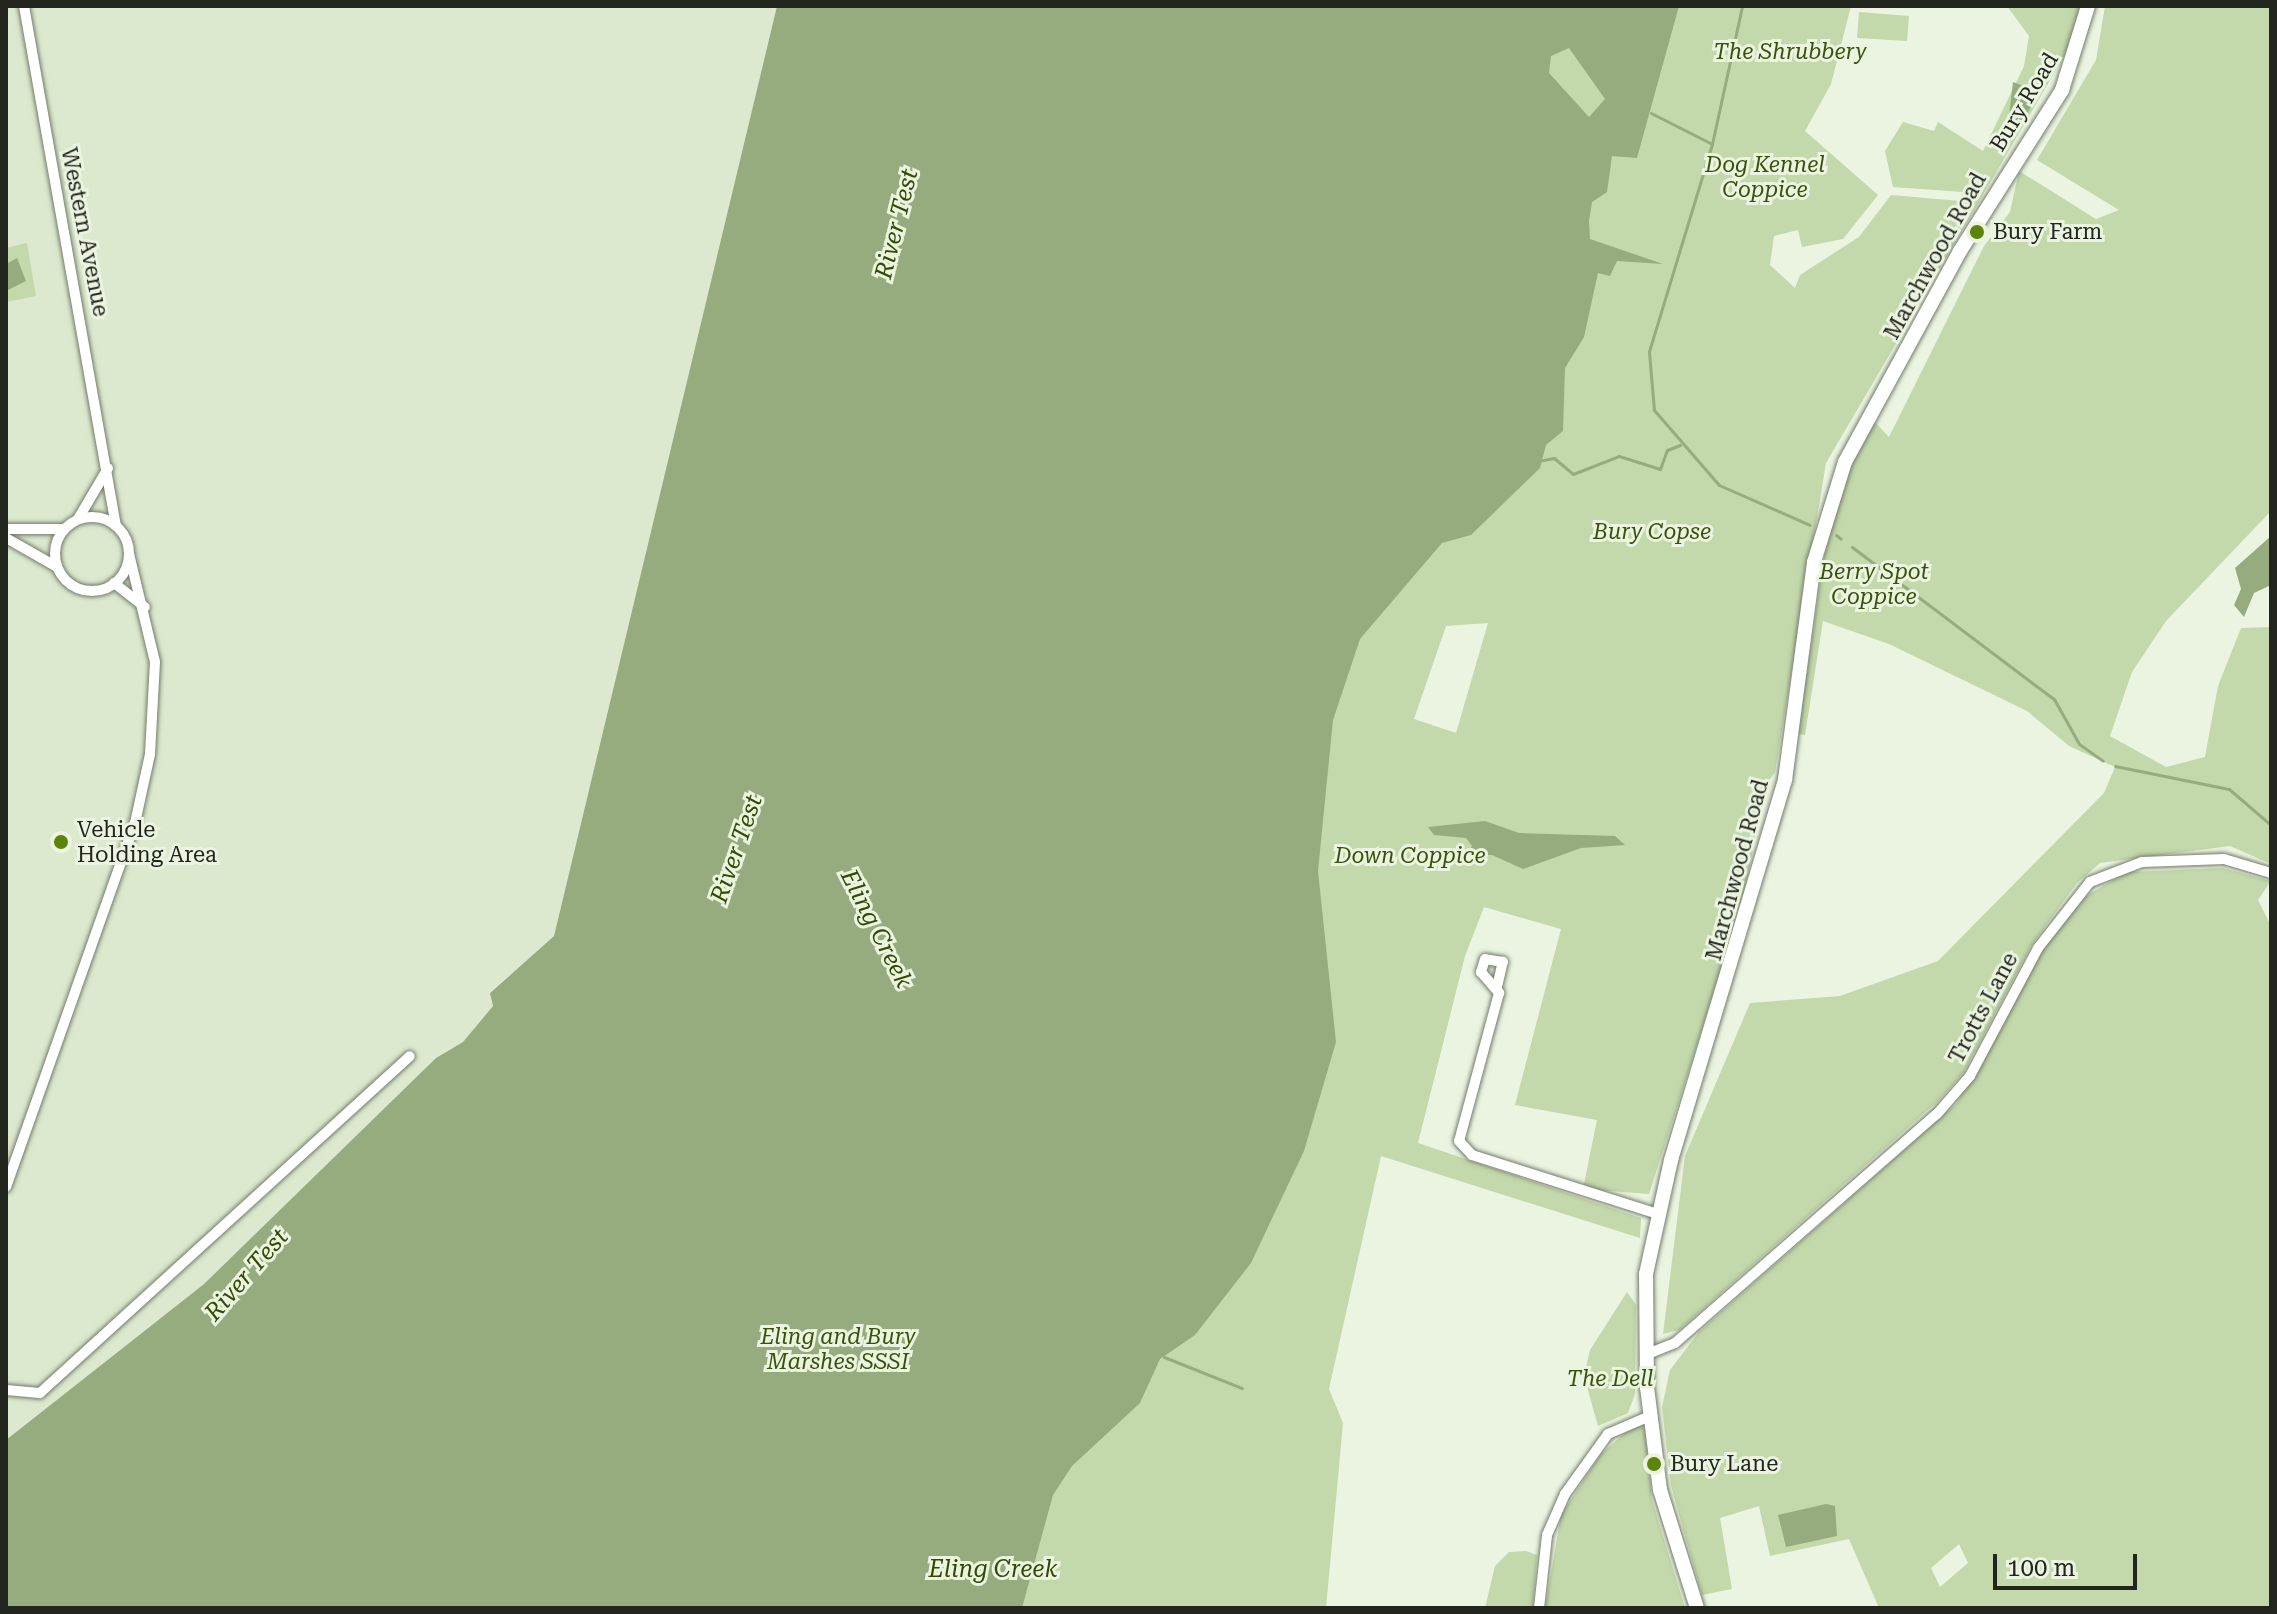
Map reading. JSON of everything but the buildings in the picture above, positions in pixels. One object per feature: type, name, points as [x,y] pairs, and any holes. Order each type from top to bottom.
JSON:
[{"type":"street","name":"Western Avenue","points":[[24,6],[109,466],[116,526]]},
{"type":"street","name":"Bury Road","points":[[2006,173],[2076,63],[2088,6]]},
{"type":"street","name":"Marchwood Road","points":[[1697,1608],[1669,1532],[1650,1416],[1645,1355],[1646,1274],[1658,1214],[1785,780],[1827,513],[1865,424],[2006,173]]},
{"type":"street","points":[[57,567],[55,547],[64,529],[78,519],[109,466]]},
{"type":"street","points":[[6,1187],[135,823],[155,701],[145,607],[129,554],[116,526],[78,519]]},
{"type":"street","points":[[6,529],[64,529]]},
{"type":"street","points":[[6,538],[57,567],[86,591],[114,583],[129,554]]},
{"type":"street","points":[[114,583],[145,607]]},
{"type":"street","name":"Trotts Lane","points":[[1645,1355],[1675,1343],[1937,1114],[1970,1076],[2038,948],[2090,882],[2142,862],[2224,859],[2271,873]]},
{"type":"street","points":[[1497,987],[1459,1141],[1472,1155],[1658,1214]]},
{"type":"street","points":[[6,1390],[40,1393],[410,1056]]},
{"type":"street","points":[[1539,1608],[1547,1535],[1565,1494],[1608,1434],[1650,1416]]},
{"type":"shaded area","points":[[6,6],[777,6],[554,936],[490,992],[493,1006],[463,1042],[436,1058],[204,1284],[6,1440]]},
{"type":"green space","name":"Eling and Bury Marshes SSSI","points":[[1423,6],[1851,6],[1831,84],[1805,131],[1878,195],[1843,239],[1802,247],[1798,230],[1774,236],[1770,265],[1795,288],[1800,275],[1859,237],[1891,195],[1960,201],[1963,192],[1893,187],[1885,151],[1903,122],[1934,131],[1938,122],[1983,151],[2024,66],[2029,36],[2007,6],[2079,6],[2077,34],[1826,463],[1775,772],[1766,785],[1742,904],[1649,1194],[1583,1189],[1597,1120],[1515,1105],[1561,929],[1484,907],[1465,956],[1418,1143],[1641,1218],[1640,1238],[1381,1156],[1329,1389],[1343,1423],[1326,1608],[62,1608]],"holes":[[[1488,623],[1456,733],[1414,719],[1446,626]]]},
{"type":"green space","name":"Berry Spot Coppice","points":[[2105,6],[2271,6],[2271,511],[2166,621],[2132,672],[2110,736],[2166,767],[2205,757],[2218,686],[2241,628],[2271,627],[2271,864],[2230,846],[2100,863],[2076,884],[2031,946],[1964,1072],[1937,1102],[1679,1330],[1663,1334],[1685,1156],[1750,1003],[1840,996],[1938,961],[2104,793],[2115,767],[2069,746],[2027,711],[1889,644],[1823,621],[1805,735],[1798,734],[1826,544],[1847,474],[1873,420],[1889,437],[1984,246],[2010,212],[2019,171],[2096,219],[2119,210],[2037,160],[2096,60]]},
{"type":"green space","points":[[1859,12],[1909,16],[1907,41],[1857,38]]},
{"type":"green space","points":[[27,243],[36,296],[6,302],[6,248]]},
{"type":"green space","points":[[2223,868],[2271,881],[2258,900],[2271,926],[2271,1608],[1879,1608],[1849,1539],[1770,1556],[1759,1506],[1720,1518],[1732,1589],[1702,1595],[1671,1486],[1662,1407],[1670,1370],[1699,1332],[1957,1103],[2039,954],[2086,896],[2127,872]],"holes":[[[1959,1544],[1968,1563],[1940,1587],[1931,1568]]]},
{"type":"green space","name":"The Dell","points":[[1627,1292],[1636,1305],[1635,1394],[1628,1413],[1598,1426],[1584,1376],[1590,1350]]},
{"type":"green space","points":[[1637,1422],[1646,1431],[1652,1500],[1685,1608],[1545,1608],[1561,1515],[1600,1455]]},
{"type":"green space","points":[[1526,1551],[1537,1555],[1533,1608],[1485,1608],[1495,1566],[1509,1552]]},
{"type":"water","points":[[777,6],[1679,6],[1637,158],[1612,156],[1607,192],[1592,202],[1589,221],[1590,239],[1663,264],[1617,261],[1610,276],[1598,273],[1584,337],[1565,368],[1563,431],[1546,445],[1540,468],[1471,535],[1442,543],[1360,639],[1333,720],[1318,871],[1336,1042],[1304,1151],[1251,1263],[1195,1335],[1160,1359],[1140,1403],[1072,1466],[1053,1495],[1022,1608],[6,1608],[6,1440],[204,1284],[436,1058],[463,1042],[493,1006],[490,993],[554,936]],"holes":[[[1569,48],[1605,99],[1589,117],[1549,73],[1551,56]]]},
{"type":"water","points":[[2013,82],[2032,89],[2036,98],[2018,130],[2007,134]]},
{"type":"water","points":[[17,258],[26,281],[6,291],[6,264]]},
{"type":"water","points":[[2271,536],[2271,585],[2254,593],[2244,617],[2234,605],[2241,589],[2235,568]]},
{"type":"water","points":[[1485,821],[1519,833],[1615,836],[1625,845],[1581,848],[1523,869],[1492,855],[1467,855],[1472,846],[1466,838],[1434,835],[1428,827]]},
{"type":"water","points":[[1826,1504],[1835,1506],[1837,1536],[1786,1547],[1778,1515]]},
{"type":"waterway","points":[[1712,144],[1742,6]]},
{"type":"waterway","points":[[1651,113],[1712,144],[1649,352],[1654,410],[1719,485],[1810,525]]},
{"type":"waterway","points":[[1538,461],[1554,458],[1573,474],[1619,456],[1660,469],[1667,450],[1680,445]]},
{"type":"waterway","points":[[1836,535],[1841,539]]},
{"type":"waterway","points":[[1852,547],[2054,699],[2079,744],[2103,761]]},
{"type":"waterway","points":[[2115,766],[2229,789],[2271,825]]},
{"type":"waterway","points":[[1164,1357],[1242,1388]]},
{"type":"place","name":"Bury Farm","points":[[1977,232]]},
{"type":"place","name":"Vehicle Holding Area","points":[[61,842]]},
{"type":"place","name":"Bury Lane","points":[[1654,1464]]},
{"type":"park label","name":"The Shrubbery","points":[[1790,52]]},
{"type":"park label","name":"Dog Kennel Coppice","points":[[1765,176]]},
{"type":"park label","name":"Bury Copse","points":[[1652,532]]},
{"type":"park label","name":"Down Coppice","points":[[1410,856]]},
{"type":"water label","name":"River Test","points":[[897,224]]},
{"type":"water label","name":"River Test","points":[[737,849]]},
{"type":"water label","name":"Eling Creek","points":[[876,929]]},
{"type":"water label","name":"River Test","points":[[247,1275]]},
{"type":"water label","name":"Eling Creek","points":[[993,1570]]}]
